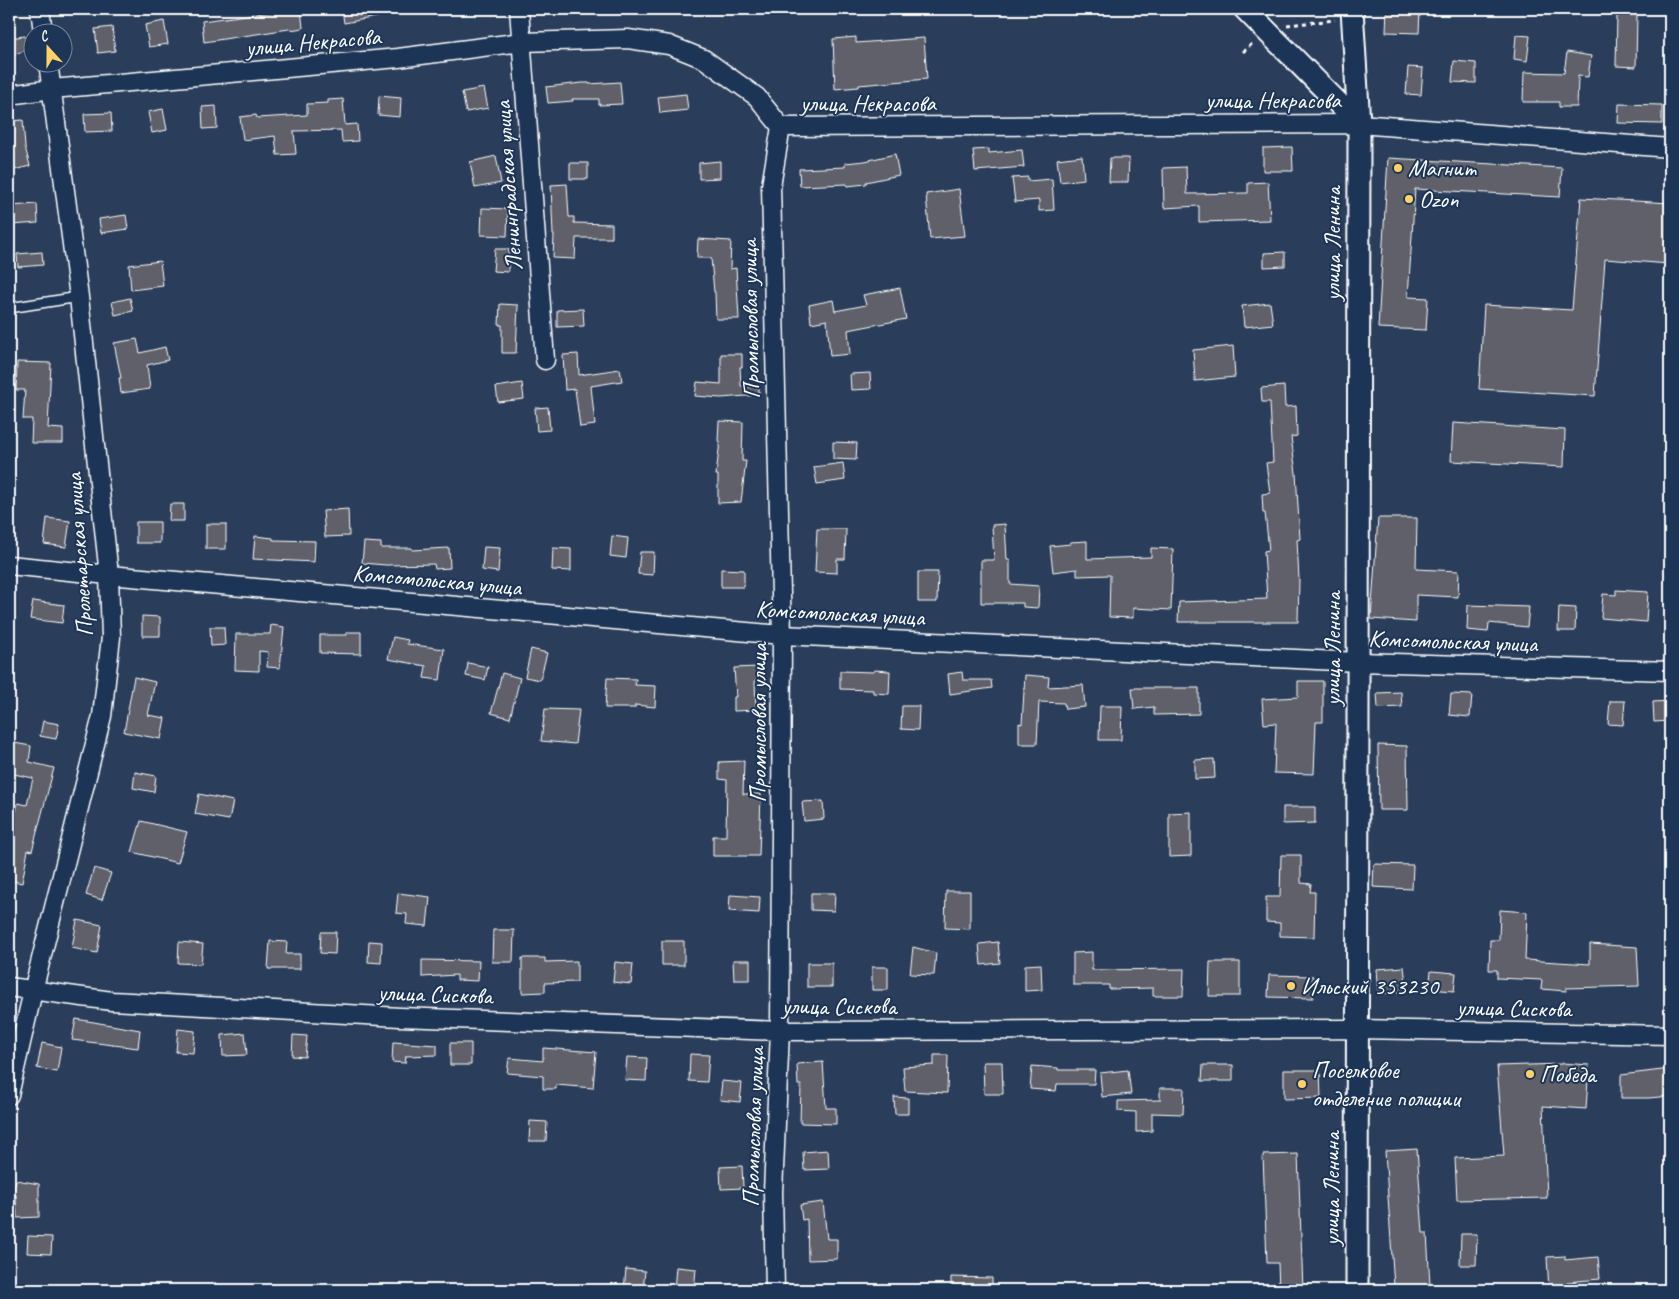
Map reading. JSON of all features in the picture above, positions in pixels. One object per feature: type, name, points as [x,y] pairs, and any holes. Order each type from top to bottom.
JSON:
[{"type":"street","points":[[40,9],[42,22]]},
{"type":"street","name":"Ленинградская улица","points":[[519,9],[545,360]]},
{"type":"street","points":[[1245,9],[1359,124]]},
{"type":"street","name":"улица Ленина","points":[[1352,13],[1359,124],[1358,1290]]},
{"type":"street","name":"улица Некрасова","points":[[9,95],[52,89],[398,58],[522,42],[628,39],[670,45],[704,60],[757,97],[781,127],[1359,124],[1670,148]]},
{"type":"street","name":"Пролетарская улица","points":[[9,1095],[102,716],[111,637],[109,575],[79,297],[49,72]]},
{"type":"street","name":"Промысловая улица","points":[[774,1290],[773,1192],[780,1030],[782,634],[771,186],[781,127]]},
{"type":"street","name":"Комсомольская улица","points":[[9,565],[782,634],[1359,662],[1670,671]]},
{"type":"street","name":"улица Сискова","points":[[9,987],[112,1001],[390,1016],[780,1030],[1357,1029],[1670,1035]]},
{"type":"lane","points":[[9,308],[79,297]]},
{"type":"path","points":[[1243,52],[1269,27],[1352,13]]},
{"type":"building","points":[[270,9],[301,9],[303,28],[204,42],[202,21],[270,12]]},
{"type":"building","points":[[342,9],[382,9],[382,16],[344,23]]},
{"type":"building","points":[[1387,9],[1420,9],[1419,33],[1386,32]]},
{"type":"building","points":[[1617,14],[1637,14],[1636,67],[1616,66]]},
{"type":"building","points":[[164,21],[168,44],[149,47],[145,25]]},
{"type":"building","points":[[112,27],[115,51],[98,53],[95,29]]},
{"type":"building","points":[[1516,35],[1530,36],[1527,61],[1514,59]]},
{"type":"building","points":[[22,36],[22,52],[9,56],[9,38]]},
{"type":"building","points":[[856,37],[856,43],[924,38],[927,79],[835,89],[833,39]]},
{"type":"building","points":[[1567,52],[1591,56],[1588,77],[1578,76],[1577,107],[1559,107],[1559,102],[1523,102],[1524,72],[1564,73]]},
{"type":"building","points":[[1454,61],[1476,63],[1476,83],[1452,82]]},
{"type":"building","points":[[1408,67],[1423,68],[1421,95],[1406,94]]},
{"type":"building","points":[[620,82],[622,104],[599,105],[599,99],[572,99],[573,101],[548,103],[546,87],[582,83]]},
{"type":"building","points":[[484,88],[488,108],[466,112],[462,92]]},
{"type":"building","points":[[686,94],[688,110],[660,113],[658,97]]},
{"type":"building","points":[[379,96],[401,98],[400,117],[378,115]]},
{"type":"building","points":[[343,99],[345,125],[357,124],[358,141],[342,142],[341,130],[294,131],[296,154],[277,155],[275,136],[243,140],[240,117],[256,115],[257,118],[307,115],[307,104],[328,103],[328,100]]},
{"type":"building","points":[[1619,104],[1662,105],[1662,124],[1618,123]]},
{"type":"building","points":[[216,106],[217,128],[203,129],[202,107]]},
{"type":"building","points":[[163,109],[167,130],[152,133],[148,112]]},
{"type":"building","points":[[111,113],[112,131],[85,132],[84,114]]},
{"type":"building","points":[[23,120],[25,147],[30,166],[14,170],[9,149],[9,121]]},
{"type":"building","points":[[1292,147],[1293,171],[1263,171],[1263,148]]},
{"type":"building","points":[[989,149],[989,153],[1022,150],[1024,167],[975,171],[973,150]]},
{"type":"building","points":[[895,154],[899,175],[866,182],[866,184],[800,186],[799,169],[845,167],[845,163],[865,161]]},
{"type":"building","points":[[496,156],[501,183],[475,188],[470,162]]},
{"type":"building","points":[[1082,156],[1084,179],[1060,182],[1057,159]]},
{"type":"building","points":[[1110,158],[1129,158],[1128,182],[1109,182]]},
{"type":"building","points":[[1388,158],[1562,168],[1560,197],[1415,189],[1408,297],[1428,298],[1426,330],[1378,328]]},
{"type":"building","points":[[720,161],[720,178],[699,179],[699,163]]},
{"type":"building","points":[[570,163],[588,163],[588,179],[570,179]]},
{"type":"building","points":[[1186,167],[1187,194],[1248,193],[1248,183],[1268,182],[1270,220],[1199,222],[1199,206],[1164,208],[1163,168]]},
{"type":"building","points":[[1028,177],[1028,181],[1052,179],[1054,210],[1039,211],[1039,200],[1015,202],[1012,178]]},
{"type":"building","points":[[567,184],[569,217],[574,217],[574,223],[612,224],[612,238],[576,238],[575,259],[553,258],[554,235],[551,185]]},
{"type":"building","points":[[959,189],[965,236],[930,239],[926,194]]},
{"type":"building","points":[[1581,198],[1670,203],[1669,264],[1605,259],[1595,396],[1479,389],[1484,305],[1572,310]]},
{"type":"building","points":[[37,204],[38,223],[11,225],[11,206]]},
{"type":"building","points":[[482,208],[508,209],[507,236],[481,235]]},
{"type":"building","points":[[126,215],[128,229],[101,233],[99,219]]},
{"type":"building","points":[[698,239],[731,241],[730,269],[736,268],[739,319],[716,319],[711,258],[697,258]]},
{"type":"building","points":[[495,249],[509,249],[508,272],[493,271]]},
{"type":"building","points":[[42,252],[43,265],[18,267],[17,254]]},
{"type":"building","points":[[1285,252],[1285,266],[1264,267],[1264,253]]},
{"type":"building","points":[[160,261],[163,286],[131,290],[129,265]]},
{"type":"building","points":[[900,288],[906,319],[848,330],[850,354],[830,356],[827,320],[811,323],[809,305],[833,300],[835,311],[866,305],[863,295]]},
{"type":"building","points":[[130,298],[133,311],[115,315],[112,302]]},
{"type":"building","points":[[1270,303],[1273,324],[1244,327],[1242,306]]},
{"type":"building","points":[[500,304],[518,305],[516,353],[502,353],[502,325],[499,325]]},
{"type":"building","points":[[583,309],[584,326],[557,327],[557,310]]},
{"type":"building","points":[[137,339],[140,353],[165,347],[168,360],[147,365],[150,389],[121,393],[119,378],[121,378],[114,343]]},
{"type":"building","points":[[1233,346],[1235,377],[1195,381],[1193,350]]},
{"type":"building","points":[[578,354],[579,375],[620,369],[622,381],[591,386],[595,425],[580,427],[575,389],[565,390],[563,355]]},
{"type":"building","points":[[721,354],[742,354],[742,367],[740,367],[741,386],[759,388],[759,395],[721,398],[695,396],[697,382],[721,384]]},
{"type":"building","points":[[17,362],[51,363],[48,428],[63,429],[63,443],[31,443],[32,419],[23,419],[25,390],[16,390]]},
{"type":"building","points":[[870,373],[871,389],[851,390],[850,374]]},
{"type":"building","points":[[522,383],[524,399],[498,402],[496,387]]},
{"type":"building","points":[[1284,386],[1285,407],[1296,406],[1297,436],[1291,437],[1296,473],[1300,539],[1297,540],[1299,580],[1298,622],[1178,622],[1179,602],[1267,599],[1264,551],[1269,550],[1262,494],[1270,493],[1266,463],[1273,462],[1270,402],[1262,402],[1261,388]]},
{"type":"building","points":[[548,407],[550,430],[537,431],[535,408]]},
{"type":"building","points":[[719,421],[743,422],[742,461],[746,461],[741,502],[718,503],[718,475],[716,475],[720,441],[718,441]]},
{"type":"building","points":[[1453,423],[1565,430],[1564,467],[1451,461]]},
{"type":"building","points":[[833,442],[857,443],[856,460],[833,459]]},
{"type":"building","points":[[843,463],[845,480],[817,484],[814,467]]},
{"type":"building","points":[[170,504],[184,504],[184,521],[169,521]]},
{"type":"building","points":[[348,509],[349,536],[325,537],[323,511]]},
{"type":"building","points":[[47,518],[70,521],[66,547],[44,544]]},
{"type":"building","points":[[1378,518],[1417,518],[1416,569],[1459,571],[1458,597],[1416,595],[1416,622],[1371,619]]},
{"type":"building","points":[[136,522],[160,522],[160,543],[136,543]]},
{"type":"building","points":[[206,524],[226,524],[226,549],[206,549]]},
{"type":"building","points":[[1005,524],[1007,560],[1010,560],[1010,584],[1039,586],[1038,608],[1023,607],[1023,603],[981,603],[981,560],[994,560],[992,525]]},
{"type":"building","points":[[817,529],[846,529],[845,559],[837,559],[837,573],[815,572]]},
{"type":"building","points":[[255,536],[273,538],[273,540],[315,541],[314,562],[253,559]]},
{"type":"building","points":[[612,536],[628,538],[626,558],[610,556]]},
{"type":"building","points":[[1087,541],[1087,559],[1151,557],[1151,548],[1173,549],[1171,610],[1133,608],[1133,618],[1109,617],[1110,575],[1077,576],[1077,569],[1053,572],[1050,546]]},
{"type":"building","points":[[364,542],[381,543],[381,548],[412,548],[412,550],[449,548],[450,568],[435,569],[434,564],[386,565],[362,563]]},
{"type":"building","points":[[484,547],[500,548],[498,572],[482,570]]},
{"type":"building","points":[[553,548],[571,549],[571,571],[552,570]]},
{"type":"building","points":[[640,552],[654,552],[653,575],[638,574]]},
{"type":"building","points":[[721,569],[744,570],[744,587],[721,587]]},
{"type":"building","points":[[918,572],[938,572],[937,602],[918,602]]},
{"type":"building","points":[[1616,590],[1648,592],[1646,622],[1601,618],[1603,594],[1616,595]]},
{"type":"building","points":[[33,601],[64,605],[62,623],[30,619]]},
{"type":"building","points":[[1468,605],[1529,607],[1527,627],[1489,623],[1488,632],[1467,630]]},
{"type":"building","points":[[1559,607],[1576,608],[1575,631],[1558,631]]},
{"type":"building","points":[[142,616],[160,617],[160,636],[142,636]]},
{"type":"building","points":[[271,625],[284,627],[280,668],[267,667],[268,652],[259,651],[259,671],[235,670],[236,634],[270,634]]},
{"type":"building","points":[[210,627],[224,627],[225,645],[211,646]]},
{"type":"building","points":[[347,632],[361,632],[361,654],[320,653],[320,635],[347,635]]},
{"type":"building","points":[[393,637],[408,640],[407,644],[444,649],[440,680],[424,678],[426,666],[388,659]]},
{"type":"building","points":[[531,649],[547,653],[540,680],[525,677]]},
{"type":"building","points":[[468,663],[488,667],[485,680],[466,676]]},
{"type":"building","points":[[757,667],[757,680],[755,680],[756,710],[734,711],[734,697],[736,697],[734,668]]},
{"type":"building","points":[[874,670],[890,671],[889,694],[873,693],[873,690],[840,689],[840,671],[874,672]]},
{"type":"building","points":[[962,672],[963,680],[991,680],[992,688],[950,694],[948,674]]},
{"type":"building","points":[[502,673],[520,678],[510,718],[491,713]]},
{"type":"building","points":[[1025,675],[1049,677],[1048,687],[1083,685],[1085,707],[1065,709],[1064,703],[1039,702],[1037,744],[1019,744],[1019,723],[1022,724]]},
{"type":"building","points":[[134,677],[155,682],[148,715],[165,718],[161,739],[124,732]]},
{"type":"building","points":[[607,678],[636,679],[635,685],[656,686],[655,707],[635,705],[635,708],[605,708]]},
{"type":"building","points":[[1298,681],[1323,681],[1323,722],[1316,722],[1314,774],[1274,773],[1276,723],[1264,724],[1262,699],[1298,697]]},
{"type":"building","points":[[1132,688],[1199,688],[1199,714],[1154,715],[1154,707],[1134,709]]},
{"type":"building","points":[[1401,692],[1402,707],[1378,708],[1377,693]]},
{"type":"building","points":[[1451,694],[1472,695],[1470,717],[1449,715]]},
{"type":"building","points":[[1610,701],[1625,701],[1623,725],[1608,724]]},
{"type":"building","points":[[1670,701],[1670,721],[1654,722],[1653,702]]},
{"type":"building","points":[[902,706],[919,706],[918,730],[901,729]]},
{"type":"building","points":[[1100,706],[1122,706],[1121,740],[1099,740]]},
{"type":"building","points":[[545,709],[579,710],[575,744],[541,741]]},
{"type":"building","points":[[43,721],[59,724],[56,739],[40,736]]},
{"type":"building","points":[[14,743],[31,746],[29,762],[54,768],[32,851],[28,850],[22,883],[9,880],[9,839],[18,803],[27,805],[33,778],[9,773]]},
{"type":"building","points":[[1378,745],[1407,746],[1408,810],[1379,810]]},
{"type":"building","points":[[1214,759],[1215,778],[1195,779],[1195,760]]},
{"type":"building","points":[[744,761],[743,794],[761,794],[759,856],[713,856],[713,836],[726,836],[727,780],[719,779],[719,762]]},
{"type":"building","points":[[135,772],[156,776],[154,792],[133,788]]},
{"type":"building","points":[[199,794],[233,801],[229,820],[195,814]]},
{"type":"building","points":[[823,801],[824,819],[804,821],[802,802]]},
{"type":"building","points":[[1283,807],[1315,807],[1315,823],[1283,824]]},
{"type":"building","points":[[1191,812],[1191,856],[1169,857],[1169,813]]},
{"type":"building","points":[[141,821],[187,832],[178,863],[132,852]]},
{"type":"building","points":[[1281,855],[1301,855],[1301,883],[1311,884],[1310,892],[1315,892],[1314,937],[1280,936],[1280,923],[1266,922],[1266,897],[1280,897]]},
{"type":"building","points":[[1374,864],[1413,865],[1412,889],[1373,887]]},
{"type":"building","points":[[94,868],[111,873],[102,900],[86,895]]},
{"type":"building","points":[[946,891],[970,891],[970,929],[945,928]]},
{"type":"building","points":[[398,893],[430,897],[427,926],[406,924],[407,914],[396,913]]},
{"type":"building","points":[[811,893],[835,893],[834,911],[811,910]]},
{"type":"building","points":[[730,895],[760,897],[759,913],[729,911]]},
{"type":"building","points":[[1500,910],[1527,912],[1525,960],[1590,964],[1590,944],[1637,947],[1639,986],[1566,988],[1566,991],[1541,989],[1542,980],[1497,978],[1497,970],[1489,970],[1490,940],[1499,940]]},
{"type":"building","points":[[77,920],[102,925],[97,953],[72,948]]},
{"type":"building","points":[[493,930],[514,930],[513,962],[492,962]]},
{"type":"building","points":[[321,932],[336,932],[335,954],[320,953]]},
{"type":"building","points":[[270,941],[287,942],[286,954],[300,954],[300,969],[268,969]]},
{"type":"building","points":[[369,941],[382,942],[381,963],[368,962]]},
{"type":"building","points":[[662,941],[684,941],[684,965],[662,965]]},
{"type":"building","points":[[179,942],[203,944],[201,964],[178,963]]},
{"type":"building","points":[[998,942],[1000,963],[981,965],[979,944]]},
{"type":"building","points":[[913,947],[936,953],[934,975],[910,974]]},
{"type":"building","points":[[1092,952],[1092,970],[1184,969],[1183,996],[1153,996],[1153,988],[1109,989],[1109,985],[1073,985],[1073,953]]},
{"type":"building","points":[[522,958],[545,958],[545,962],[577,961],[577,982],[545,983],[545,992],[522,993]]},
{"type":"building","points":[[422,960],[479,961],[478,981],[457,980],[457,975],[422,977]]},
{"type":"building","points":[[733,960],[750,960],[750,980],[734,980]]},
{"type":"building","points":[[615,962],[633,964],[631,984],[613,982]]},
{"type":"building","points":[[1210,962],[1240,962],[1240,996],[1209,996]]},
{"type":"building","points":[[807,963],[832,963],[832,987],[807,987]]},
{"type":"building","points":[[1041,964],[1042,990],[1025,991],[1025,965]]},
{"type":"building","points":[[872,967],[888,967],[888,990],[872,990]]},
{"type":"building","points":[[1404,967],[1407,991],[1379,994],[1377,969]]},
{"type":"building","points":[[1431,971],[1456,973],[1454,991],[1429,989]]},
{"type":"building","name":"Ильский 353230","points":[[1269,975],[1313,976],[1313,998],[1268,997]]},
{"type":"building","points":[[76,1019],[140,1030],[138,1048],[72,1040]]},
{"type":"building","points":[[178,1029],[195,1031],[193,1053],[176,1052]]},
{"type":"building","points":[[245,1033],[247,1055],[223,1056],[222,1035]]},
{"type":"building","points":[[293,1035],[307,1036],[305,1057],[292,1056]]},
{"type":"building","points":[[393,1042],[437,1045],[437,1055],[406,1056],[405,1063],[392,1062]]},
{"type":"building","points":[[42,1043],[61,1047],[57,1072],[37,1068]]},
{"type":"building","points":[[450,1043],[471,1043],[471,1065],[450,1065]]},
{"type":"building","points":[[543,1048],[596,1052],[593,1088],[556,1085],[556,1089],[543,1089],[543,1076],[507,1073],[509,1058],[543,1061]]},
{"type":"building","points":[[690,1054],[709,1055],[707,1082],[689,1081]]},
{"type":"building","points":[[934,1055],[948,1055],[947,1093],[905,1091],[903,1067],[934,1065]]},
{"type":"building","points":[[627,1057],[647,1058],[646,1081],[625,1080]]},
{"type":"building","points":[[823,1062],[826,1108],[836,1108],[836,1124],[800,1123],[801,1085],[798,1085],[797,1064]]},
{"type":"building","points":[[983,1062],[1002,1062],[1003,1094],[984,1094]]},
{"type":"building","points":[[1562,1063],[1589,1065],[1586,1109],[1543,1106],[1547,1198],[1457,1200],[1455,1158],[1504,1156],[1497,1066]]},
{"type":"building","points":[[1203,1065],[1233,1065],[1233,1081],[1202,1081]]},
{"type":"building","points":[[1032,1066],[1058,1068],[1058,1070],[1095,1070],[1094,1084],[1057,1084],[1056,1091],[1030,1089]]},
{"type":"building","points":[[1670,1069],[1670,1096],[1621,1098],[1621,1075]]},
{"type":"building","points":[[1128,1070],[1131,1094],[1102,1097],[1100,1073]]},
{"type":"building","name":"Поселковое отделение полиции","points":[[1284,1070],[1320,1070],[1321,1098],[1284,1099]]},
{"type":"building","points":[[722,1081],[742,1083],[740,1102],[720,1100]]},
{"type":"building","points":[[1160,1088],[1184,1088],[1183,1114],[1152,1113],[1152,1131],[1136,1132],[1136,1112],[1118,1111],[1118,1101],[1160,1100]]},
{"type":"building","points":[[894,1097],[908,1098],[908,1114],[895,1114]]},
{"type":"building","points":[[530,1121],[547,1122],[546,1141],[529,1141]]},
{"type":"building","points":[[1417,1149],[1423,1233],[1427,1233],[1430,1285],[1394,1287],[1385,1151]]},
{"type":"building","points":[[828,1150],[829,1169],[804,1170],[803,1152]]},
{"type":"building","points":[[1298,1154],[1303,1290],[1279,1290],[1278,1263],[1267,1263],[1263,1155]]},
{"type":"building","points":[[742,1166],[743,1188],[721,1189],[720,1167]]},
{"type":"building","points":[[16,1180],[39,1184],[39,1217],[17,1218],[16,1195],[13,1195]]},
{"type":"building","points":[[823,1202],[827,1239],[837,1239],[837,1259],[808,1260],[807,1219],[802,1220],[800,1205]]},
{"type":"building","points":[[1461,1234],[1477,1234],[1476,1265],[1460,1265]]},
{"type":"building","points":[[28,1236],[52,1237],[51,1254],[27,1253]]},
{"type":"building","points":[[1565,1256],[1565,1260],[1598,1257],[1600,1279],[1567,1282],[1567,1290],[1549,1290],[1547,1257]]},
{"type":"building","points":[[676,1267],[696,1269],[694,1290],[674,1290]]},
{"type":"building","points":[[626,1269],[645,1271],[643,1290],[624,1290]]},
{"type":"building","points":[[951,1277],[992,1278],[992,1290],[951,1290]]},
{"type":"place","name":"Магнит","points":[[1398,168]]},
{"type":"place","name":"Ozon","points":[[1409,199]]},
{"type":"place","name":"Ильский 353230","points":[[1291,986]]},
{"type":"place","name":"Победа","points":[[1530,1074]]},
{"type":"place","name":"Поселковое отделение полиции","points":[[1302,1084]]}]
